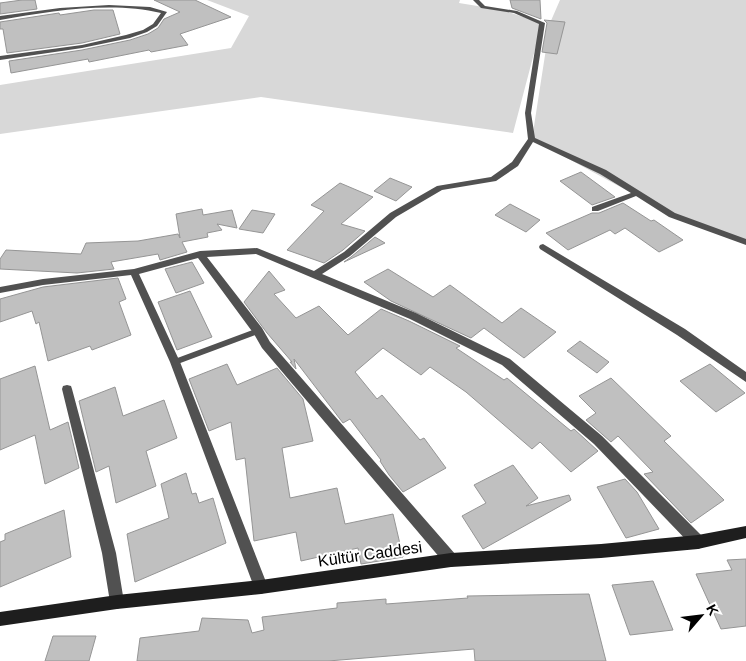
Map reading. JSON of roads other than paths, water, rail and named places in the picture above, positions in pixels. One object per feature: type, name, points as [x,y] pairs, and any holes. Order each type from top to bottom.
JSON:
[{"type":"street","points":[[314,275],[347,254],[393,215],[440,188],[493,179],[515,164],[532,139],[528,113],[542,23],[515,12],[483,7],[476,0]]},
{"type":"street","points":[[0,18],[58,7],[118,2],[155,6],[164,12],[154,26],[131,35],[58,51],[0,58]]},
{"type":"street","points":[[532,139],[603,172],[672,215],[746,242]]},
{"type":"street","points":[[595,209],[637,193]]},
{"type":"street","points":[[543,247],[681,332],[746,378]]},
{"type":"street","points":[[0,290],[43,282],[134,272],[200,254],[257,251],[413,316],[506,362],[598,440],[698,542]]},
{"type":"street","points":[[200,254],[258,331],[266,345],[452,560]]},
{"type":"street","points":[[134,272],[175,362],[261,587]]},
{"type":"street","points":[[67,388],[109,553],[117,602]]},
{"type":"street","name":"Kültür Caddesi","points":[[0,620],[117,602],[261,587],[452,560],[601,551],[698,542],[746,532]]},
{"type":"lane","points":[[175,362],[258,331]]}]
